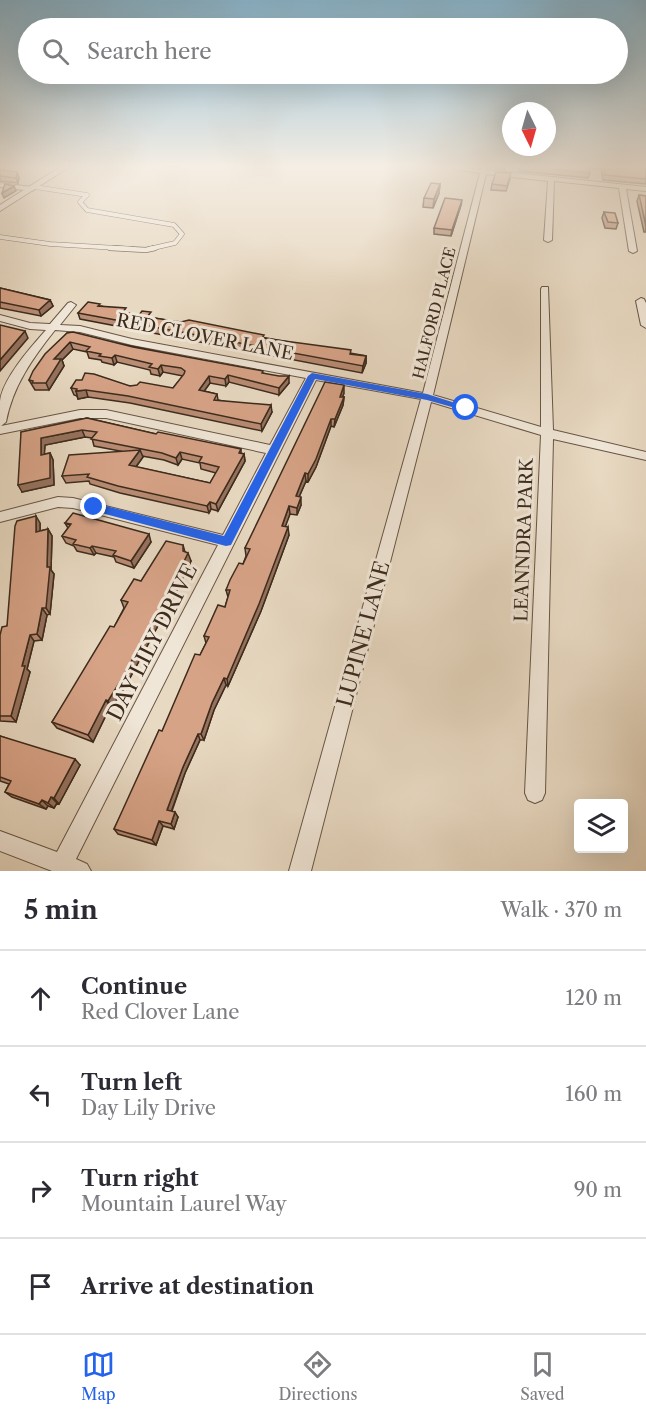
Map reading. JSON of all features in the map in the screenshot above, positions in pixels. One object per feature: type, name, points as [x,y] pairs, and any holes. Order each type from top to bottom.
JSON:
[{"type":"street","name":"HALFORD PLACE","points":[[427,397],[475,207]]},
{"type":"street","points":[[548,240],[550,207]]},
{"type":"street","points":[[625,207],[633,251]]},
{"type":"street","name":"LEANNDRA PARK","points":[[535,793],[547,432],[545,289]]},
{"type":"street","points":[[641,301],[646,325]]},
{"type":"street","points":[[0,422],[1,409],[10,388],[71,305]]},
{"type":"street","name":"RED CLOVER LANE","points":[[0,318],[53,328],[80,329],[132,342],[427,397],[547,432],[646,456]]},
{"type":"street","name":"DAY LILY DRIVE","points":[[71,868],[226,541],[312,376]]},
{"type":"street","name":"LUPINE LANE","points":[[300,871],[427,397]]},
{"type":"street","points":[[0,430],[80,414],[106,414],[273,450]]},
{"type":"street","points":[[0,516],[58,502],[73,503],[226,541]]},
{"type":"street","points":[[0,841],[71,868]]},
{"type":"lane","points":[[0,237],[50,244],[146,250],[175,243],[182,234],[174,225],[87,210],[84,207]]},
{"type":"building","points":[[442,207],[460,207],[452,230],[434,228]]},
{"type":"building","points":[[642,207],[646,207],[646,226]]},
{"type":"building","points":[[604,212],[615,213],[618,223],[608,222]]},
{"type":"building","points":[[0,288],[50,300],[39,310],[0,302]]},
{"type":"building","points":[[88,302],[100,304],[98,306],[126,308],[123,312],[139,315],[142,311],[151,312],[147,317],[181,322],[189,320],[264,335],[262,338],[351,350],[350,354],[366,356],[363,366],[78,313]]},
{"type":"building","points":[[0,325],[25,331],[0,360]]},
{"type":"building","points":[[73,332],[133,347],[263,371],[262,373],[289,376],[279,388],[228,375],[225,379],[209,376],[199,390],[217,394],[214,400],[271,405],[261,424],[128,396],[86,390],[76,391],[77,389],[71,388],[76,380],[82,380],[85,373],[130,386],[140,382],[173,388],[185,371],[181,368],[161,365],[158,369],[149,367],[152,364],[115,355],[112,358],[99,356],[101,354],[86,351],[90,347],[70,342],[54,359],[61,359],[46,383],[32,383],[33,381],[29,380],[33,371],[45,354],[67,333]]},
{"type":"building","points":[[325,382],[344,385],[340,397],[344,397],[335,419],[331,419],[316,459],[308,474],[305,473],[296,496],[301,497],[297,508],[289,506],[282,526],[288,527],[259,604],[227,679],[224,678],[201,734],[198,734],[183,767],[167,810],[175,812],[171,824],[159,821],[152,840],[114,829],[159,730],[162,731],[195,654],[200,655],[209,637],[204,636],[218,605],[225,607],[230,590],[226,590],[230,580],[239,563],[243,564],[250,549],[245,548]]},
{"type":"building","points":[[87,418],[156,434],[158,432],[241,449],[239,453],[244,454],[216,504],[210,502],[207,506],[118,486],[87,477],[89,474],[62,476],[69,455],[140,450],[129,465],[210,483],[219,467],[199,462],[202,457],[180,452],[176,458],[162,453],[91,439],[97,432],[82,430],[41,438],[41,455],[50,453],[50,478],[18,485],[21,432]]},
{"type":"building","points":[[73,513],[149,534],[131,561],[113,555],[116,551],[73,544],[76,540],[62,536],[71,524],[65,523]]},
{"type":"building","points":[[36,516],[36,532],[48,529],[47,567],[50,567],[46,608],[42,608],[37,634],[30,635],[22,666],[25,666],[11,716],[0,716],[0,635],[2,627],[7,626],[15,526],[17,521]]},
{"type":"building","points":[[166,541],[183,545],[183,551],[188,553],[121,680],[108,701],[106,700],[88,735],[52,722],[110,626],[114,627],[128,602],[121,600],[134,579],[141,581]]},
{"type":"building","points":[[0,736],[75,759],[54,798],[51,797],[48,803],[42,800],[39,804],[5,792],[11,781],[0,777]]},
{"type":"route","points":[[94,507],[226,541],[312,376],[427,397],[466,408]]}]
